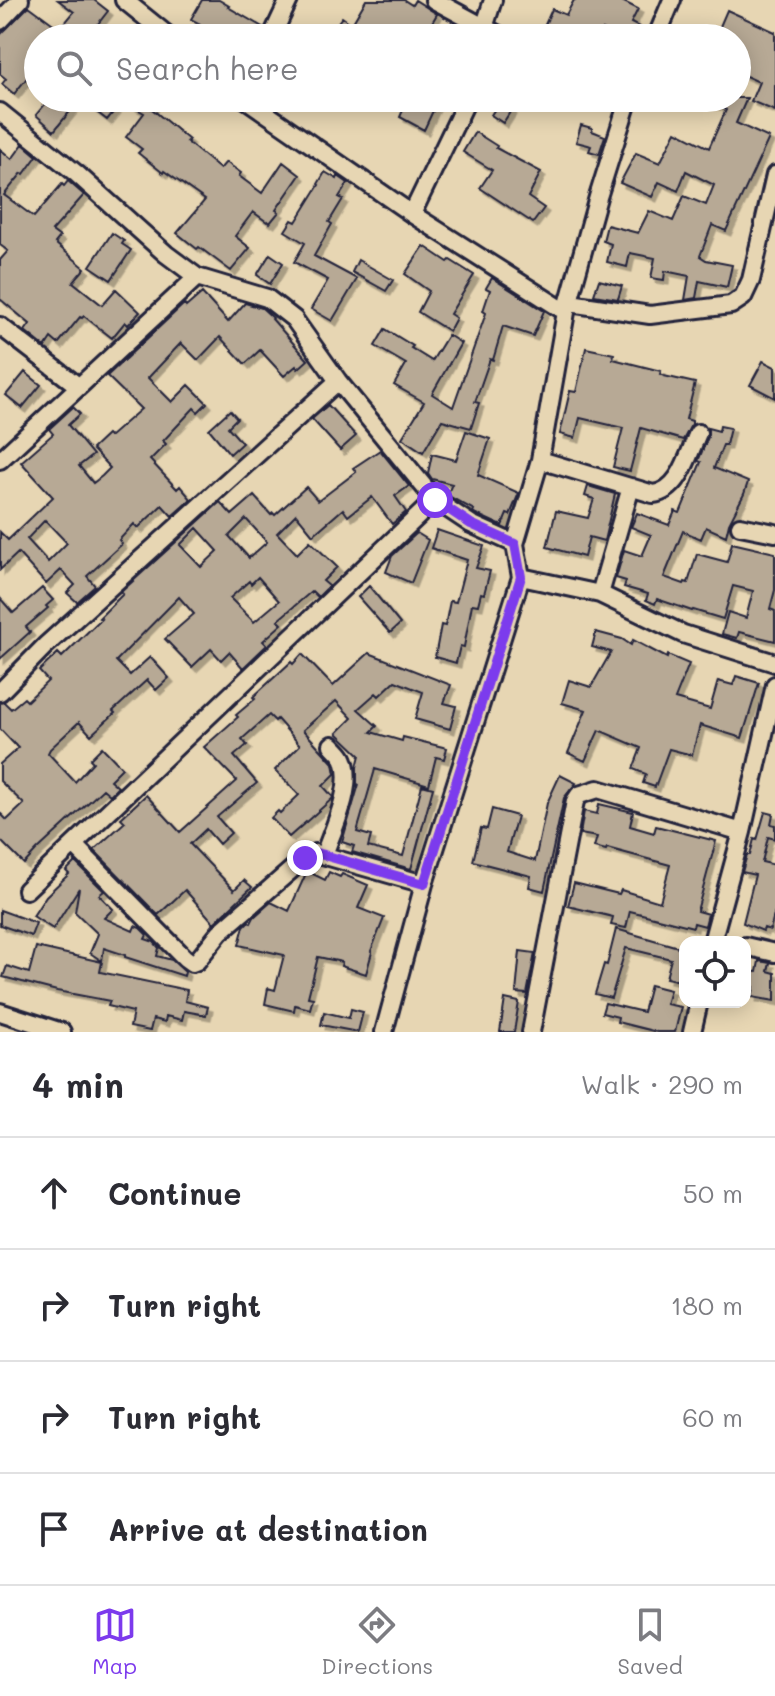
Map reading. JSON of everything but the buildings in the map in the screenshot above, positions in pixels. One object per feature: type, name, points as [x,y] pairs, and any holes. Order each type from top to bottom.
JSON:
[{"type":"street","points":[[0,21],[20,0]]},
{"type":"street","points":[[124,0],[154,24]]},
{"type":"street","points":[[278,24],[289,0]]},
{"type":"street","points":[[434,0],[477,24]]},
{"type":"street","points":[[493,0],[495,24]]},
{"type":"street","points":[[662,24],[672,0]]},
{"type":"street","points":[[0,112],[197,277],[267,298],[294,319],[338,381],[435,500],[471,524],[515,544]]},
{"type":"street","points":[[264,112],[412,214],[568,307],[650,315],[731,305],[743,297],[751,280],[775,175]]},
{"type":"street","points":[[412,214],[461,112]]},
{"type":"street","points":[[384,1032],[424,884],[521,577],[515,544],[540,460],[568,307],[623,112]]},
{"type":"street","points":[[0,460],[197,277]]},
{"type":"street","points":[[0,326],[78,386]]},
{"type":"street","points":[[0,692],[45,646],[338,381]]},
{"type":"street","points":[[540,460],[653,494],[664,493],[677,481],[698,433]]},
{"type":"street","points":[[600,594],[631,487]]},
{"type":"street","points":[[26,890],[435,500]]},
{"type":"street","points":[[740,526],[775,533]]},
{"type":"street","points":[[521,577],[600,594],[683,634],[775,663]]},
{"type":"street","points":[[718,936],[775,685]]},
{"type":"street","points":[[324,855],[345,794],[347,777],[343,757],[332,745]]},
{"type":"street","points":[[531,1032],[575,801],[579,795],[598,789],[742,832]]},
{"type":"street","points":[[74,845],[192,963],[220,932],[305,858],[315,853],[424,884]]},
{"type":"street","points":[[751,947],[775,953]]},
{"type":"street","points":[[692,1032],[698,1008]]},
{"type":"street","points":[[0,1012],[62,1032]]},
{"type":"route","points":[[305,858],[315,853],[424,884],[521,577],[515,544],[471,524],[435,500]]}]
